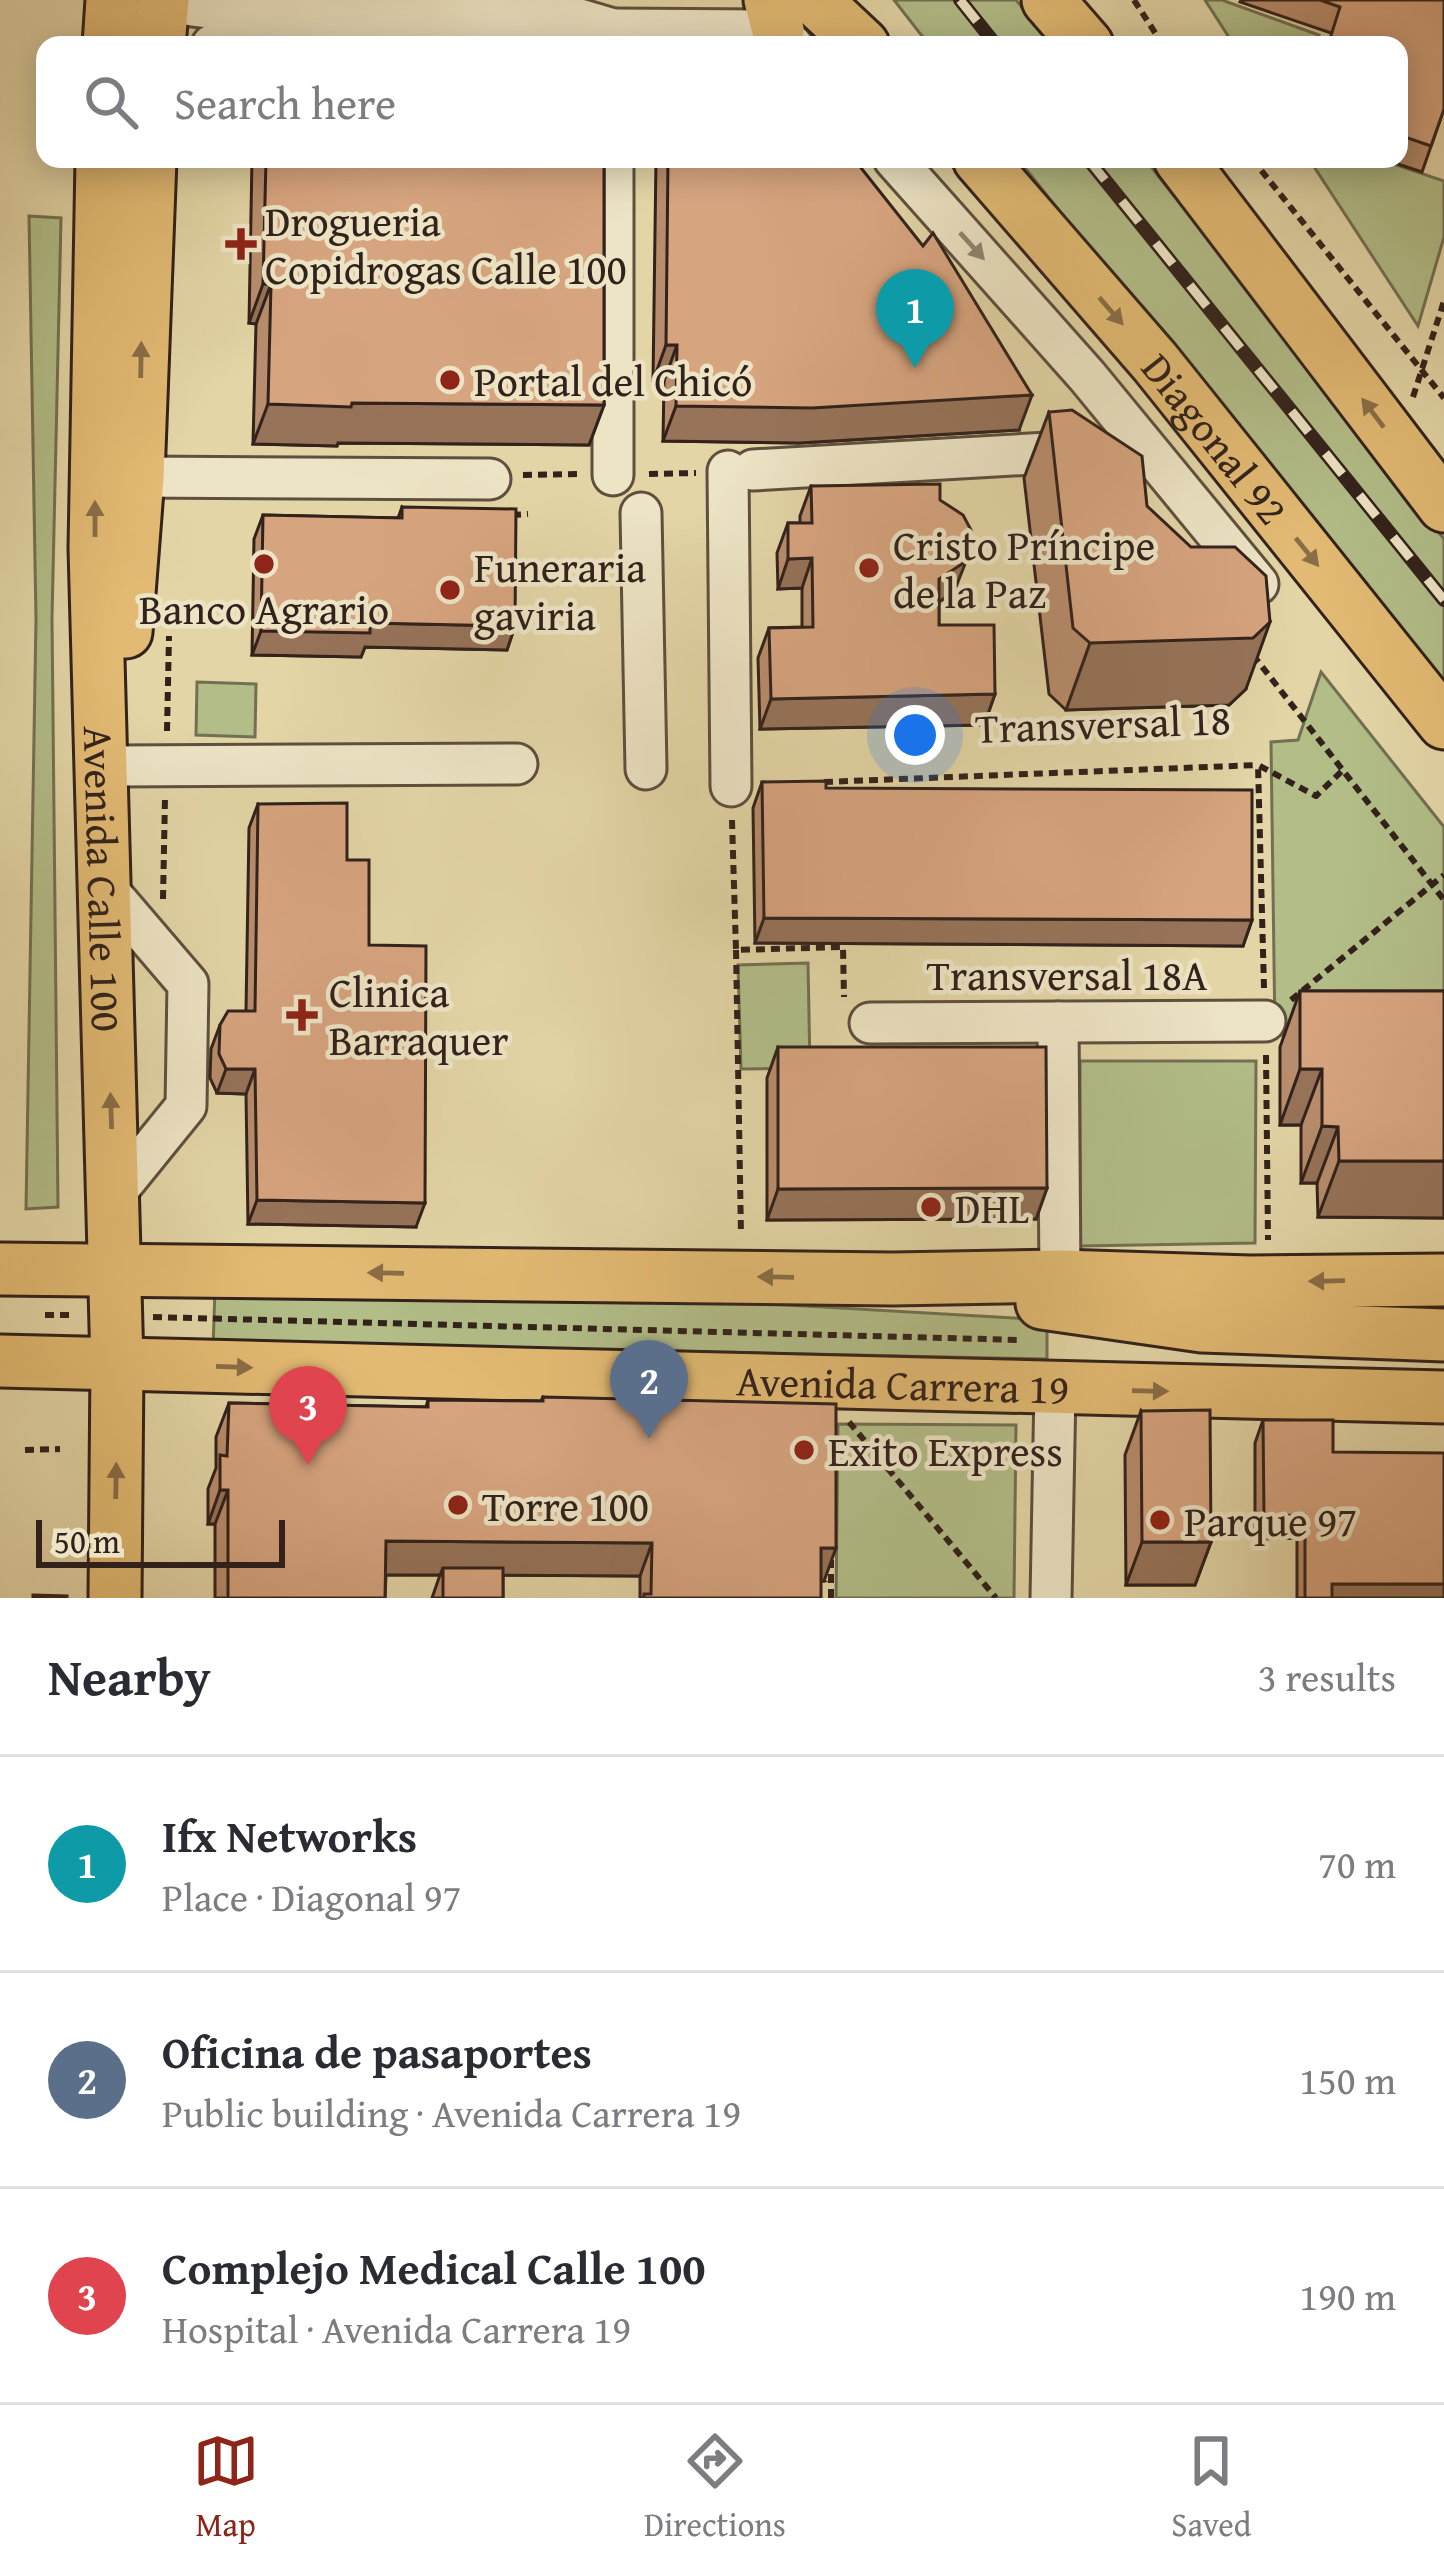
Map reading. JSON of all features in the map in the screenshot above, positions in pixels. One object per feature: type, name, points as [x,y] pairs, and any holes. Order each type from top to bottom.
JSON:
[{"type":"main road","points":[[110,36],[112,0]]},
{"type":"main road","points":[[160,36],[163,0]]},
{"type":"main road","points":[[855,0],[883,36]]},
{"type":"main road","points":[[1048,0],[1079,36]]},
{"type":"main road","points":[[1072,0],[1095,36]]},
{"type":"main road","points":[[789,19],[837,36]]},
{"type":"main road","name":"Avenida Calle 100","points":[[101,168],[95,548],[118,1364],[116,1598]]},
{"type":"main road","points":[[105,887],[138,477],[150,168]]},
{"type":"main road","name":"Diagonal 92","points":[[988,168],[1155,362],[1444,723]]},
{"type":"main road","points":[[1187,168],[1444,506]]},
{"type":"main road","points":[[0,1269],[1444,1280]]},
{"type":"main road","points":[[893,1279],[1202,1326],[1444,1335]]},
{"type":"main road","name":"Avenida Carrera 19","points":[[0,1361],[1444,1397]]},
{"type":"street","points":[[182,0],[224,10],[559,13],[611,36]]},
{"type":"street","points":[[623,36],[789,19]]},
{"type":"street","points":[[613,168],[613,475]]},
{"type":"street","points":[[901,168],[1087,376],[1258,584]]},
{"type":"street","points":[[1087,376],[1155,362]]},
{"type":"street","points":[[731,786],[741,471],[1146,447]]},
{"type":"street","points":[[138,477],[490,479]]},
{"type":"street","points":[[641,513],[646,769]]},
{"type":"street","points":[[115,766],[517,764]]},
{"type":"street","points":[[105,887],[188,984],[186,1106],[113,1196]]},
{"type":"street","name":"Transversal 18A","points":[[870,1023],[1265,1021]]},
{"type":"street","points":[[1058,1022],[1060,1276]]},
{"type":"street","points":[[1051,1598],[1055,1389]]},
{"type":"path","points":[[1134,0],[1157,36]]},
{"type":"path","points":[[1259,168],[1444,398]]},
{"type":"path","points":[[1398,446],[1444,301]]},
{"type":"path","points":[[161,952],[169,636]]},
{"type":"path","points":[[1248,648],[1444,900]]},
{"type":"path","points":[[1268,1282],[1258,766],[1316,796],[1343,770]]},
{"type":"path","name":"Transversal 18","points":[[803,783],[1258,766]]},
{"type":"path","points":[[731,786],[741,1235]]},
{"type":"path","points":[[1265,1021],[1444,874]]},
{"type":"path","points":[[736,950],[843,947],[845,1023],[870,1023]]},
{"type":"path","points":[[153,1317],[1034,1341]]},
{"type":"path","points":[[846,1419],[996,1598]]},
{"type":"path","points":[[25,1450],[60,1449]]},
{"type":"path","points":[[830,1598],[831,1554]]},
{"type":"green space","points":[[894,0],[1016,0],[1046,36],[922,36]]},
{"type":"green space","points":[[1205,0],[1222,0],[1319,35],[1319,36],[1228,36]]},
{"type":"green space","points":[[1025,168],[1152,168],[1444,539],[1444,695]]},
{"type":"green space","points":[[1315,168],[1406,168],[1444,181],[1444,237],[1418,326]]},
{"type":"green space","points":[[29,216],[61,218],[52,618],[58,1207],[26,1209],[36,619]]},
{"type":"green space","points":[[1321,672],[1444,827],[1444,1035],[1275,1035],[1271,742],[1298,740]]},
{"type":"green space","points":[[197,682],[256,684],[255,737],[196,735]]},
{"type":"green space","points":[[808,963],[810,1068],[741,1069],[738,965]]},
{"type":"green space","points":[[1080,1061],[1256,1061],[1255,1243],[1080,1246]]},
{"type":"green space","points":[[215,1288],[736,1302],[1047,1320],[1047,1359],[614,1350],[213,1349]]},
{"type":"green space","points":[[838,1424],[1016,1425],[1014,1598],[836,1598]]},
{"type":"building","points":[[1320,0],[1444,0],[1444,109],[1431,146],[1408,138],[1408,36],[1331,36],[1340,7]]},
{"type":"building","points":[[266,168],[604,168],[604,405],[268,404],[271,284],[263,284]]},
{"type":"building","points":[[668,168],[861,168],[923,246],[933,233],[1032,395],[812,408],[676,406],[677,345],[666,345]]},
{"type":"building","points":[[1072,410],[1142,456],[1147,506],[1191,547],[1235,547],[1266,576],[1270,622],[1253,638],[1090,643],[1073,628],[1049,412]]},
{"type":"building","points":[[940,484],[940,500],[963,515],[972,546],[965,562],[939,579],[939,625],[994,625],[995,694],[771,699],[769,628],[813,627],[812,558],[788,559],[788,523],[812,523],[811,486]]},
{"type":"building","points":[[402,507],[516,509],[515,626],[370,623],[370,633],[261,631],[263,515],[402,518]]},
{"type":"building","points":[[826,781],[826,788],[1252,790],[1252,920],[764,918],[762,782]]},
{"type":"building","points":[[347,803],[347,860],[369,860],[369,945],[426,946],[425,1203],[257,1200],[255,1069],[226,1069],[219,1054],[220,1025],[228,1011],[255,1011],[258,804]]},
{"type":"building","points":[[1300,991],[1444,991],[1444,1161],[1339,1161],[1338,1127],[1322,1126],[1322,1069],[1300,1069]]},
{"type":"building","points":[[778,1047],[1046,1047],[1047,1188],[778,1189]]},
{"type":"building","points":[[543,1397],[836,1404],[836,1548],[821,1548],[821,1598],[644,1598],[651,1594],[652,1543],[386,1541],[385,1598],[228,1598],[228,1490],[220,1490],[220,1455],[227,1456],[229,1403],[428,1407],[428,1400],[543,1401]]},
{"type":"building","points":[[1210,1410],[1211,1542],[1142,1542],[1141,1411]]},
{"type":"building","points":[[1263,1420],[1333,1420],[1333,1452],[1444,1453],[1444,1584],[1332,1584],[1332,1598],[1305,1598],[1305,1515],[1264,1516]]},
{"type":"building","points":[[443,1568],[503,1568],[503,1598],[443,1598]]},
{"type":"railway","points":[[960,0],[989,36]]},
{"type":"railway","points":[[1095,168],[1444,600]]},
{"type":"place","name":"Drogueria Copidrogas Calle 100","points":[[241,244]]},
{"type":"place","name":"Ifx Networks","points":[[915,368]]},
{"type":"place","name":"Portal del Chicó","points":[[450,380]]},
{"type":"place","name":"Banco Agrario","points":[[264,564]]},
{"type":"place","name":"Cristo Príncipe de la Paz","points":[[869,568]]},
{"type":"place","name":"Funeraria gaviria","points":[[450,590]]},
{"type":"place","name":"Clinica Barraquer","points":[[302,1015]]},
{"type":"place","name":"DHL","points":[[931,1207]]},
{"type":"place","name":"Oficina de pasaportes","points":[[649,1439]]},
{"type":"place","name":"Exito Express","points":[[804,1450]]},
{"type":"place","name":"Complejo Medical Calle 100","points":[[308,1465]]},
{"type":"place","name":"Torre 100","points":[[458,1505]]},
{"type":"place","name":"Parque 97","points":[[1160,1520]]}]
